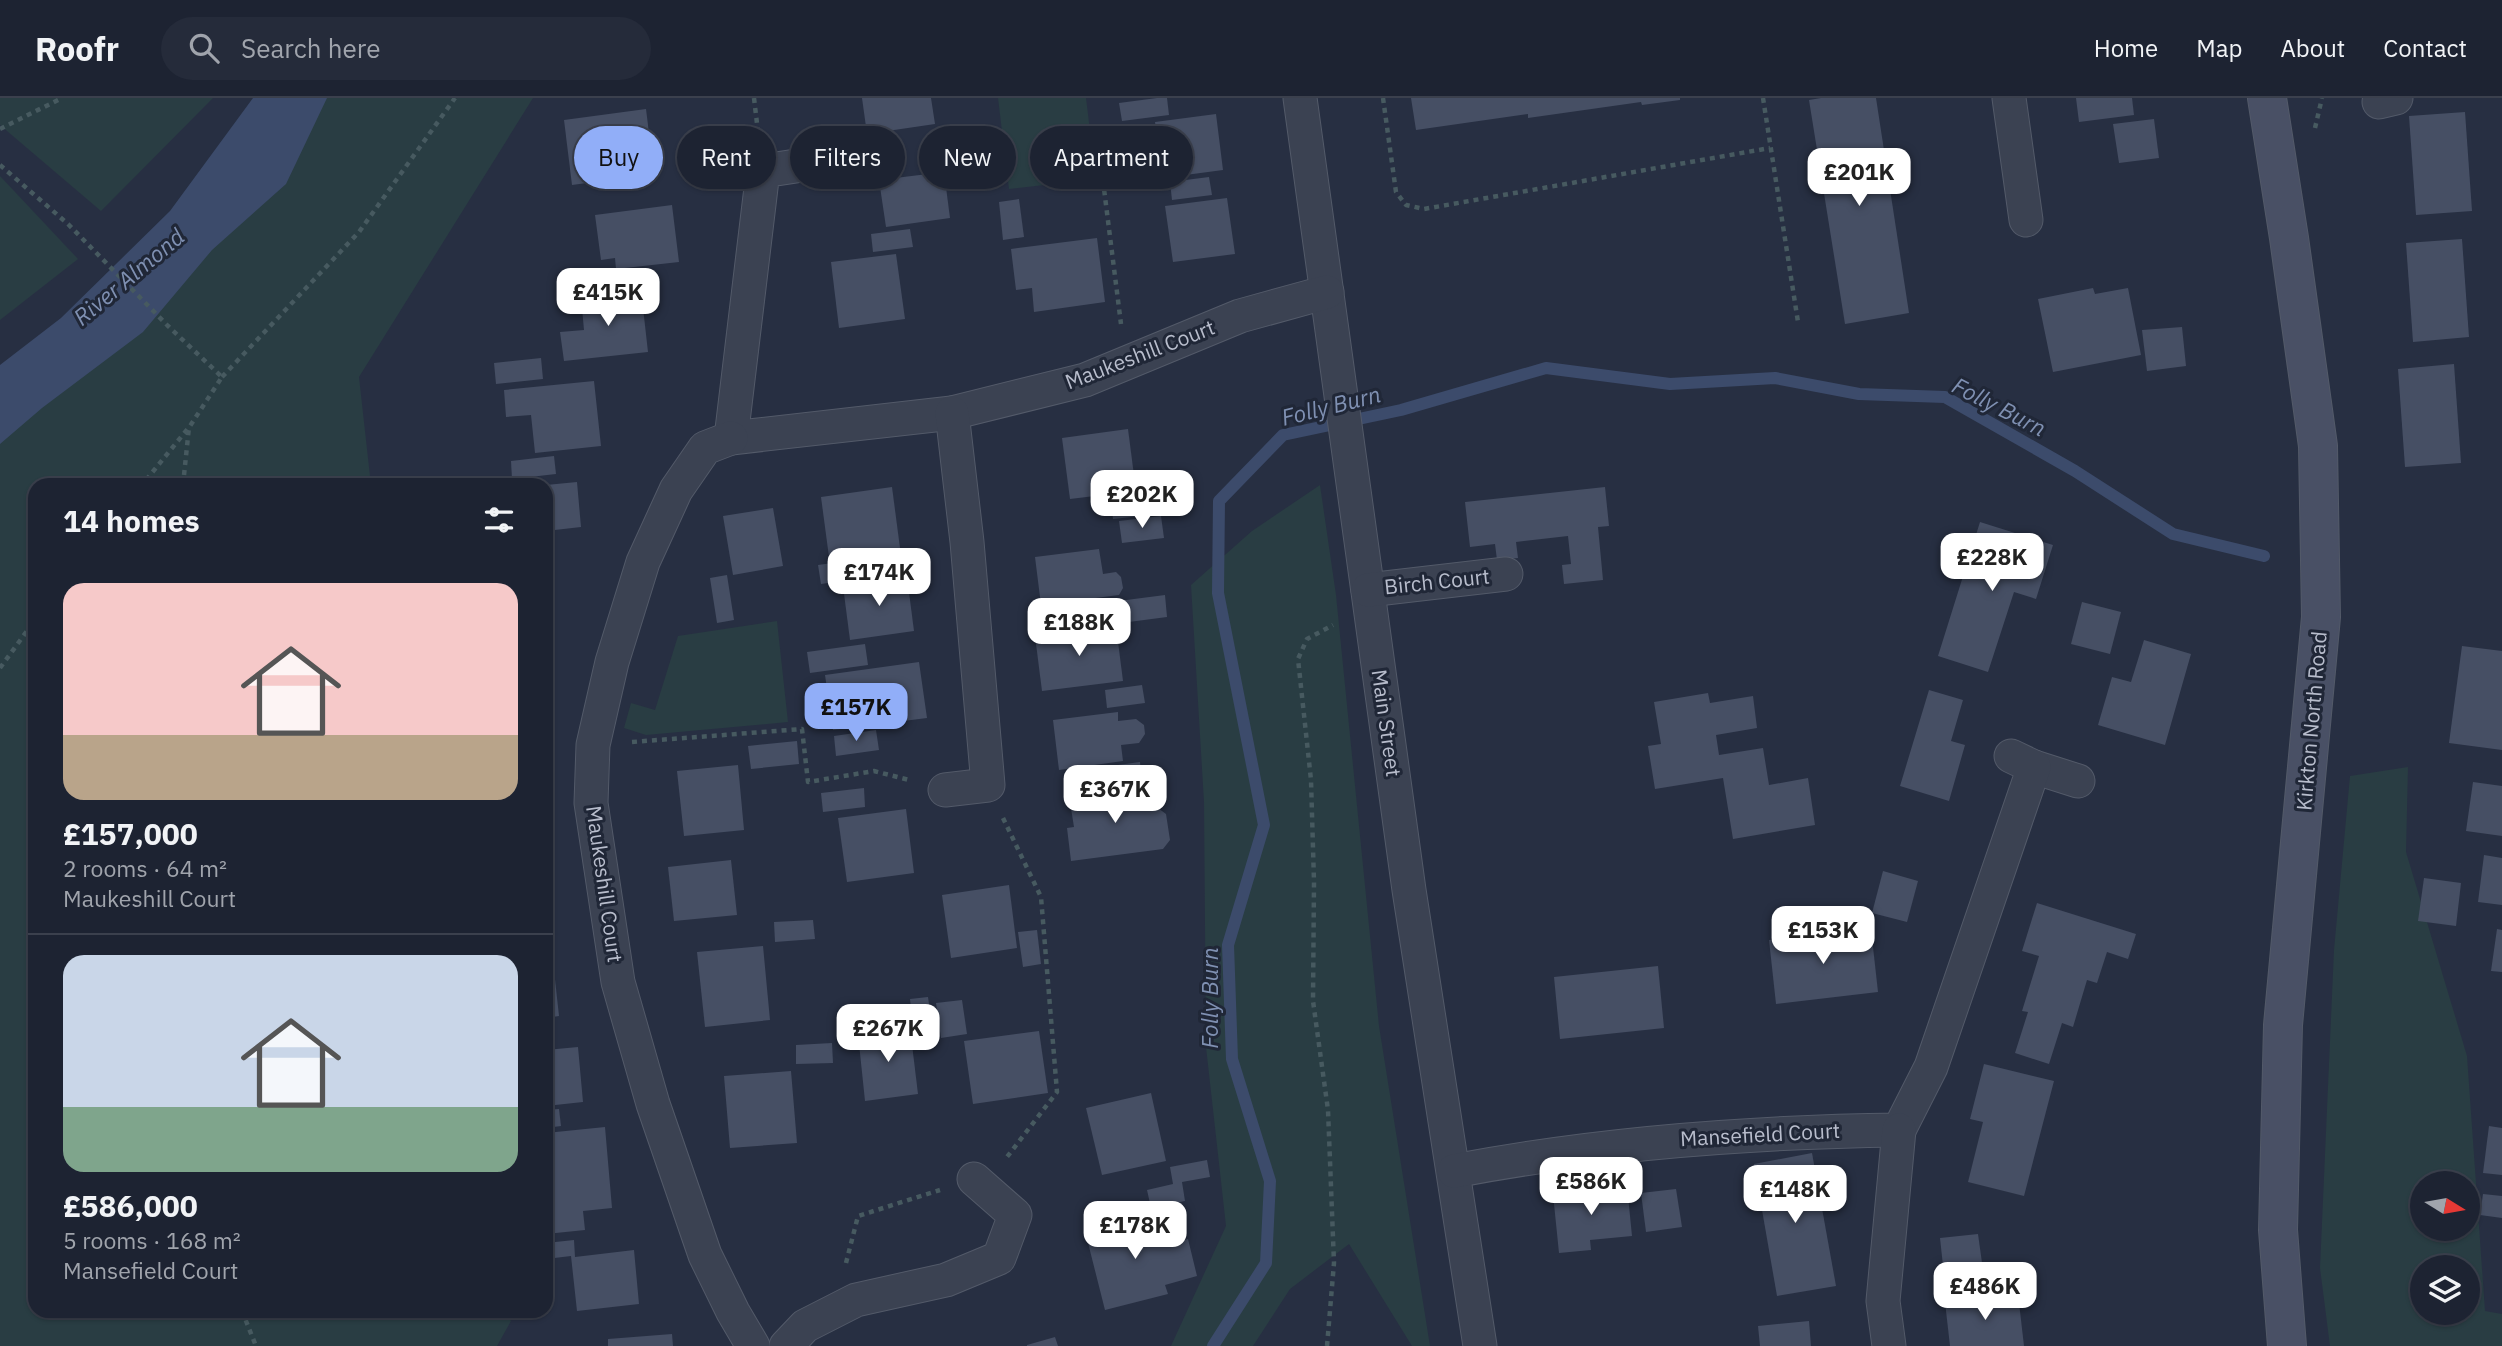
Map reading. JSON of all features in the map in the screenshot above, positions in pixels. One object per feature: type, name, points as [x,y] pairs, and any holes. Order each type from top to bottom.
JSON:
[{"type":"main road","name":"Kirkton North Road","points":[[2267,98],[2318,446],[2321,604],[2307,784],[2283,1025],[2278,1230],[2287,1346]]},
{"type":"street","name":"Main Street","points":[[1300,98],[1409,890],[1480,1346]]},
{"type":"street","points":[[2009,98],[2026,220]]},
{"type":"street","points":[[731,438],[763,171],[790,167]]},
{"type":"street","name":"Maukeshill Court","points":[[754,1346],[733,1312],[701,1243],[653,1104],[618,982],[591,803],[593,745],[612,662],[643,562],[676,490],[705,448],[731,438],[952,413],[1085,380],[1240,316],[1327,292]]},
{"type":"street","points":[[945,790],[988,785],[967,542],[952,413]]},
{"type":"street","name":"Birch Court","points":[[1369,602],[1506,574]]},
{"type":"street","points":[[1889,1346],[1883,1301],[1899,1130],[1931,1068],[2022,761],[2078,781]]},
{"type":"street","name":"Mansefield Court","points":[[1454,1171],[1516,1159],[1672,1139],[1797,1131],[1899,1130]]},
{"type":"street","points":[[786,1346],[806,1326],[856,1300],[946,1280],[999,1258],[1015,1215],[974,1179]]},
{"type":"path","points":[[0,129],[62,98]]},
{"type":"path","points":[[148,478],[190,426],[222,377],[359,232],[455,98]]},
{"type":"path","points":[[1383,98],[1396,192],[1406,205],[1424,209],[1770,148]]},
{"type":"path","points":[[1763,98],[1798,322]]},
{"type":"path","points":[[0,165],[68,224],[222,377]]},
{"type":"path","points":[[1104,189],[1126,363]]},
{"type":"path","points":[[184,478],[190,426]]},
{"type":"path","points":[[1327,1346],[1334,1263],[1328,1110],[1313,1001],[1311,780],[1298,659],[1307,639],[1369,602]]},
{"type":"path","points":[[0,668],[28,630]]},
{"type":"path","points":[[593,745],[802,729],[808,782],[874,771],[945,790]]},
{"type":"path","points":[[856,1300],[844,1268],[858,1216],[974,1179],[1006,1159],[1057,1092],[1041,897],[988,785]]},
{"type":"path","points":[[245,1318],[256,1346]]},
{"type":"shaded area","points":[[0,98],[213,98],[101,211],[0,125]]},
{"type":"shaded area","points":[[319,98],[533,98],[359,377],[370,478],[28,478],[28,1318],[509,1318],[511,1321],[497,1346],[0,1346],[0,424]]},
{"type":"shaded area","points":[[998,98],[1086,98],[1089,126],[1030,126],[1030,187],[1016,188],[1016,126],[1001,126]]},
{"type":"shaded area","points":[[0,176],[78,259],[0,320]]},
{"type":"shaded area","points":[[1320,485],[1336,595],[1379,1026],[1430,1346],[1412,1346],[1349,1244],[1290,1289],[1253,1346],[1171,1346],[1226,1226],[1206,1047],[1204,802],[1191,585],[1252,531]]},
{"type":"shaded area","points":[[777,621],[788,722],[646,735],[624,728],[631,703],[655,710],[678,636]]},
{"type":"shaded area","points":[[2408,767],[2406,852],[2467,1056],[2475,1171],[2410,1171],[2410,1241],[2480,1240],[2485,1311],[2502,1314],[2502,1346],[2330,1346],[2320,1268],[2334,950],[2350,776]]},
{"type":"water","name":"River Almond","points":[[253,98],[327,98],[286,184],[212,250],[143,332],[42,408],[0,444],[0,365],[61,318],[170,211]]},
{"type":"building","points":[[862,98],[931,98],[935,124],[905,128],[905,126],[866,126]]},
{"type":"building","points":[[1167,98],[1169,115],[1122,121],[1119,103]]},
{"type":"building","points":[[1411,98],[1680,100],[1642,105],[1641,102],[1528,118],[1528,114],[1416,130]]},
{"type":"building","points":[[1876,98],[1909,313],[1845,324],[1809,100]]},
{"type":"building","points":[[2076,98],[2132,98],[2134,115],[2079,122]]},
{"type":"building","points":[[646,109],[648,126],[574,126],[572,185],[564,120]]},
{"type":"building","points":[[2465,112],[2472,211],[2416,215],[2409,116]]},
{"type":"building","points":[[1216,114],[1223,170],[1193,174],[1193,126],[1156,126],[1155,122]]},
{"type":"building","points":[[2154,119],[2159,158],[2119,163],[2113,124]]},
{"type":"building","points":[[919,175],[919,189],[946,189],[950,218],[886,227],[880,189],[905,189],[905,177]]},
{"type":"building","points":[[1209,177],[1212,195],[1172,200],[1171,189],[1193,189],[1193,179]]},
{"type":"building","points":[[1227,198],[1235,254],[1173,262],[1165,206]]},
{"type":"building","points":[[1019,199],[1024,237],[1003,240],[999,202]]},
{"type":"building","points":[[672,205],[679,262],[616,269],[615,258],[601,260],[595,215]]},
{"type":"building","points":[[910,229],[913,247],[873,252],[871,234]]},
{"type":"building","points":[[1097,238],[1105,302],[1034,312],[1032,288],[1016,290],[1011,249]]},
{"type":"building","points":[[2462,239],[2469,337],[2413,342],[2406,243]]},
{"type":"building","points":[[896,254],[905,319],[839,328],[831,262]]},
{"type":"building","points":[[620,274],[621,291],[584,295],[582,278]]},
{"type":"building","points":[[2093,288],[2095,294],[2128,288],[2141,355],[2053,372],[2038,299]]},
{"type":"building","points":[[641,290],[648,352],[564,361],[560,332],[584,330],[581,297]]},
{"type":"building","points":[[2182,327],[2186,366],[2147,371],[2142,330]]},
{"type":"building","points":[[541,358],[543,379],[496,384],[494,363]]},
{"type":"building","points":[[2454,364],[2461,463],[2405,467],[2398,369]]},
{"type":"building","points":[[594,381],[601,446],[535,453],[531,415],[506,417],[504,390]]},
{"type":"building","points":[[1128,429],[1136,491],[1070,499],[1062,438]]},
{"type":"building","points":[[554,456],[556,474],[512,478],[511,461]]},
{"type":"building","points":[[577,482],[581,527],[553,530],[553,484]]},
{"type":"building","points":[[892,487],[900,548],[829,557],[821,497]]},
{"type":"building","points":[[1605,487],[1609,526],[1598,527],[1603,580],[1564,584],[1562,565],[1571,564],[1568,536],[1516,542],[1518,558],[1497,560],[1495,544],[1470,547],[1465,502]]},
{"type":"building","points":[[1148,496],[1150,515],[1113,519],[1111,501]]},
{"type":"building","points":[[773,508],[783,566],[733,575],[723,516]]},
{"type":"building","points":[[1161,516],[1164,538],[1122,543],[1119,521]]},
{"type":"building","points":[[1980,522],[2053,545],[2036,599],[2014,592],[1988,672],[1938,656]]},
{"type":"building","points":[[1099,549],[1103,574],[1116,572],[1121,577],[1123,588],[1119,595],[1041,605],[1035,557]]},
{"type":"building","points":[[861,559],[863,578],[821,584],[818,565]]},
{"type":"building","points":[[727,575],[734,620],[717,623],[710,578]]},
{"type":"building","points":[[907,577],[914,631],[850,640],[843,586]]},
{"type":"building","points":[[1165,595],[1167,617],[1106,625],[1103,603]]},
{"type":"building","points":[[2082,602],[2121,612],[2110,654],[2071,644]]},
{"type":"building","points":[[1116,626],[1123,681],[1042,691],[1035,636]]},
{"type":"building","points":[[2144,640],[2191,654],[2165,745],[2098,725],[2112,677],[2131,682]]},
{"type":"building","points":[[865,644],[868,665],[810,673],[807,652]]},
{"type":"building","points":[[2462,646],[2502,651],[2502,750],[2449,743]]},
{"type":"building","points":[[919,662],[927,718],[833,730],[825,675]]},
{"type":"building","points":[[1142,685],[1145,703],[1107,708],[1105,690]]},
{"type":"building","points":[[1929,690],[1963,700],[1951,741],[1965,745],[1949,801],[1900,786]]},
{"type":"building","points":[[1708,693],[1710,703],[1753,696],[1757,728],[1716,735],[1719,755],[1763,748],[1769,785],[1808,778],[1815,825],[1733,839],[1723,778],[1655,789],[1648,746],[1661,744],[1654,702]]},
{"type":"building","points":[[1118,712],[1118,721],[1136,719],[1144,725],[1145,734],[1139,743],[1121,745],[1123,761],[1059,770],[1053,720]]},
{"type":"building","points":[[876,730],[879,750],[836,756],[834,736]]},
{"type":"building","points":[[797,741],[799,764],[751,769],[748,746]]},
{"type":"building","points":[[1140,762],[1142,781],[1105,785],[1103,767]]},
{"type":"building","points":[[738,765],[744,830],[684,836],[677,771]]},
{"type":"building","points":[[2473,782],[2502,786],[2502,836],[2466,831]]},
{"type":"building","points":[[864,788],[865,807],[823,812],[821,793]]},
{"type":"building","points":[[1133,788],[1135,804],[1157,801],[1158,808],[1166,814],[1170,840],[1163,849],[1071,861],[1067,828],[1074,827],[1069,796]]},
{"type":"building","points":[[906,809],[914,873],[847,882],[838,818]]},
{"type":"building","points":[[2484,855],[2502,858],[2502,905],[2478,902]]},
{"type":"building","points":[[731,860],[737,915],[674,921],[668,867]]},
{"type":"building","points":[[1883,871],[1918,881],[1907,922],[1872,913]]},
{"type":"building","points":[[2424,878],[2461,883],[2456,926],[2418,921]]},
{"type":"building","points":[[1009,885],[1017,948],[951,958],[942,895]]},
{"type":"building","points":[[2037,903],[2136,934],[2128,959],[2107,952],[2097,983],[2087,980],[2073,1027],[2062,1023],[2049,1064],[2015,1053],[2028,1012],[2022,1011],[2039,956],[2022,951]]},
{"type":"building","points":[[813,920],[815,939],[775,942],[774,922]]},
{"type":"building","points":[[1871,929],[1878,992],[1776,1004],[1769,940]]},
{"type":"building","points":[[2497,929],[2502,930],[2502,972],[2491,971]]},
{"type":"building","points":[[1037,930],[1041,964],[1023,967],[1018,932]]},
{"type":"building","points":[[763,946],[770,1020],[705,1027],[697,952]]},
{"type":"building","points":[[553,961],[559,1016],[553,1017]]},
{"type":"building","points":[[1658,966],[1664,1028],[1560,1039],[1554,977]]},
{"type":"building","points":[[928,997],[933,1032],[914,1034],[910,999]]},
{"type":"building","points":[[962,1000],[967,1034],[941,1038],[936,1003]]},
{"type":"building","points":[[910,1028],[918,1094],[865,1101],[858,1034]]},
{"type":"building","points":[[1039,1031],[1048,1093],[973,1104],[964,1041]]},
{"type":"building","points":[[832,1043],[833,1063],[796,1064],[796,1045]]},
{"type":"building","points":[[578,1047],[583,1102],[553,1105],[553,1049]]},
{"type":"building","points":[[1984,1064],[2054,1081],[2024,1196],[1968,1182],[1983,1122],[1970,1119]]},
{"type":"building","points":[[791,1071],[797,1143],[730,1148],[724,1076]]},
{"type":"building","points":[[1151,1093],[1166,1161],[1102,1175],[1086,1108]]},
{"type":"building","points":[[553,1109],[559,1109],[561,1126],[553,1127]]},
{"type":"building","points":[[2489,1126],[2502,1128],[2502,1175],[2483,1173]]},
{"type":"building","points":[[605,1127],[612,1208],[583,1211],[585,1230],[553,1233],[553,1132]]},
{"type":"building","points":[[1812,1153],[1836,1286],[1777,1296],[1754,1164]]},
{"type":"building","points":[[1207,1160],[1210,1177],[1182,1182],[1185,1201],[1151,1208],[1147,1190],[1173,1184],[1170,1167]]},
{"type":"building","points":[[1627,1186],[1632,1236],[1590,1240],[1591,1250],[1559,1253],[1553,1194]]},
{"type":"building","points":[[1676,1189],[1682,1227],[1646,1232],[1641,1193]]},
{"type":"building","points":[[2483,1194],[2502,1196],[2502,1218],[2480,1215]]},
{"type":"building","points":[[1146,1211],[1155,1247],[1188,1239],[1197,1276],[1165,1285],[1168,1294],[1105,1310],[1084,1227]]},
{"type":"building","points":[[1978,1234],[1983,1270],[1944,1275],[1940,1238]]},
{"type":"building","points":[[574,1240],[575,1257],[634,1250],[639,1304],[577,1311],[571,1256],[553,1258],[553,1242]]},
{"type":"building","points":[[2018,1294],[2024,1346],[1950,1346],[1945,1302]]},
{"type":"building","points":[[1809,1321],[1811,1346],[1760,1346],[1758,1326]]},
{"type":"building","points":[[672,1334],[673,1346],[608,1346],[608,1339]]},
{"type":"building","points":[[1055,1337],[1058,1346],[1027,1346],[1027,1345]]},
{"type":"waterway","name":"Folly Burn","points":[[1213,1346],[1266,1263],[1270,1181],[1232,1059],[1228,945],[1264,825],[1218,593],[1219,501],[1283,435],[1401,410],[1546,368],[1670,384],[1775,378],[1859,394],[1945,397],[2075,471],[2173,534],[2264,556]]}]
